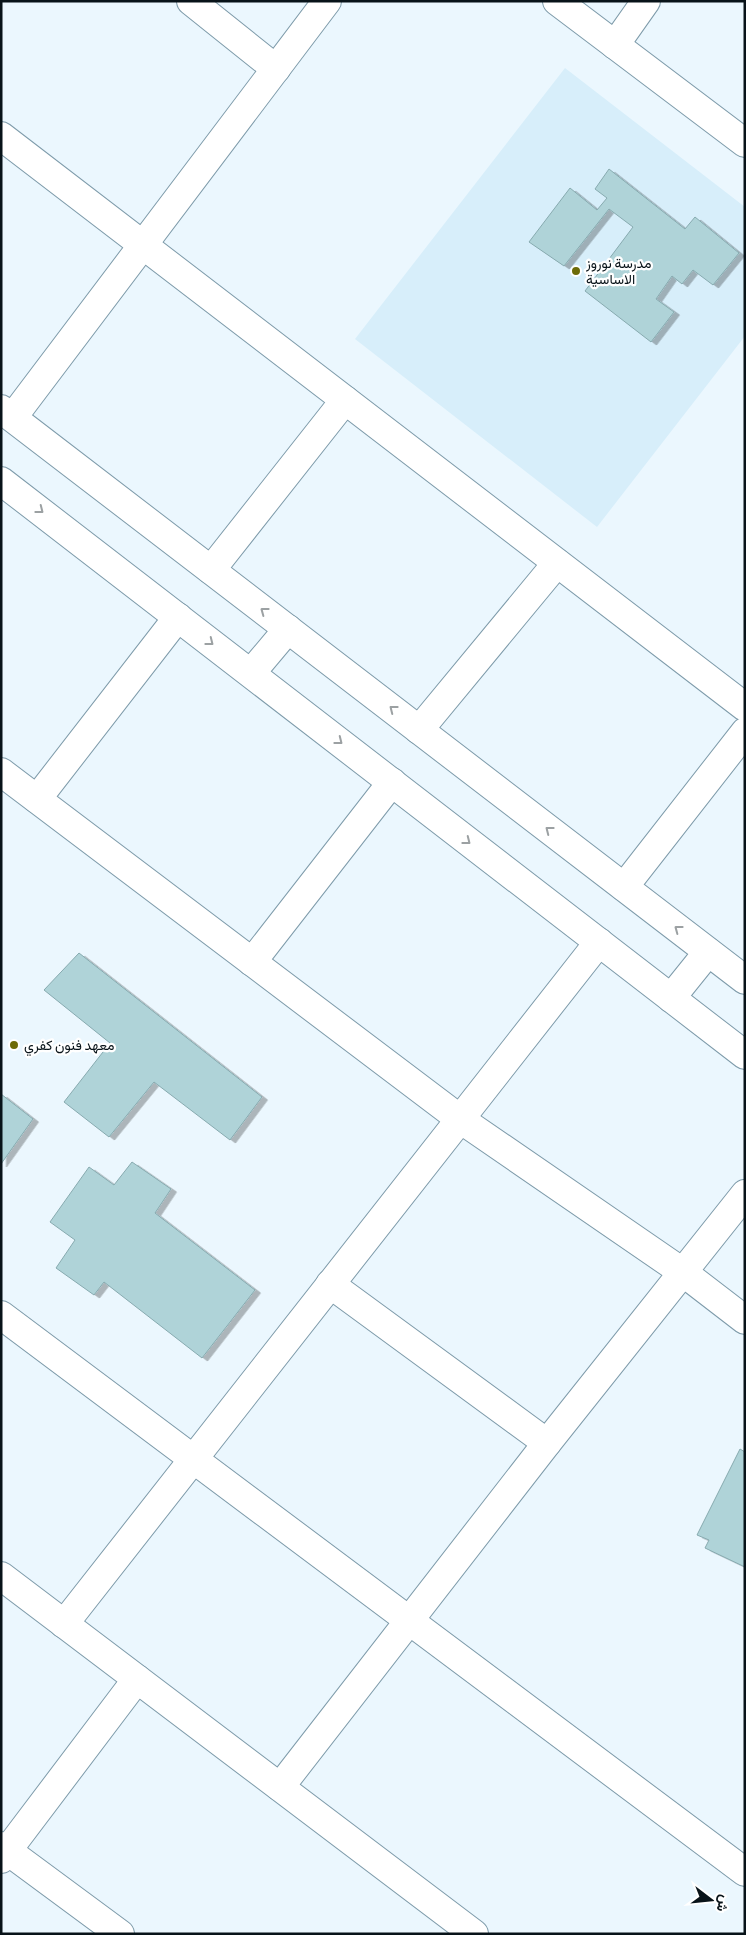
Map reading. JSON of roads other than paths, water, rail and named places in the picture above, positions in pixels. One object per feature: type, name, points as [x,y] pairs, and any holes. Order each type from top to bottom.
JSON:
[{"type":"street","points":[[192,1],[276,69]]},
{"type":"street","points":[[327,1],[143,245],[7,413],[745,980]]},
{"type":"street","points":[[557,1],[745,143]]},
{"type":"street","points":[[614,45],[646,1]]},
{"type":"street","points":[[1,136],[745,707]]},
{"type":"street","points":[[211,570],[345,400]]},
{"type":"street","points":[[1,480],[745,1055]]},
{"type":"street","points":[[419,730],[558,563]]},
{"type":"street","points":[[37,800],[178,617]]},
{"type":"street","points":[[251,673],[288,629]]},
{"type":"street","points":[[624,887],[745,732]]},
{"type":"street","points":[[1,772],[460,1119],[684,1272],[745,1320]]},
{"type":"street","points":[[252,962],[392,782]]},
{"type":"street","points":[[64,1624],[599,942]]},
{"type":"street","points":[[671,998],[708,952]]},
{"type":"street","points":[[280,1787],[547,1443],[745,1194]]},
{"type":"street","points":[[330,1284],[547,1443]]},
{"type":"street","points":[[1,1315],[745,1872]]},
{"type":"street","points":[[1,1576],[474,1934]]},
{"type":"street","points":[[120,1934],[3,1852],[137,1679]]},
{"type":"place","name":"مدرسة نوروز الاساسية","points":[[576,271]]},
{"type":"place","name":"معهد فنون كفري","points":[[14,1045]]}]
